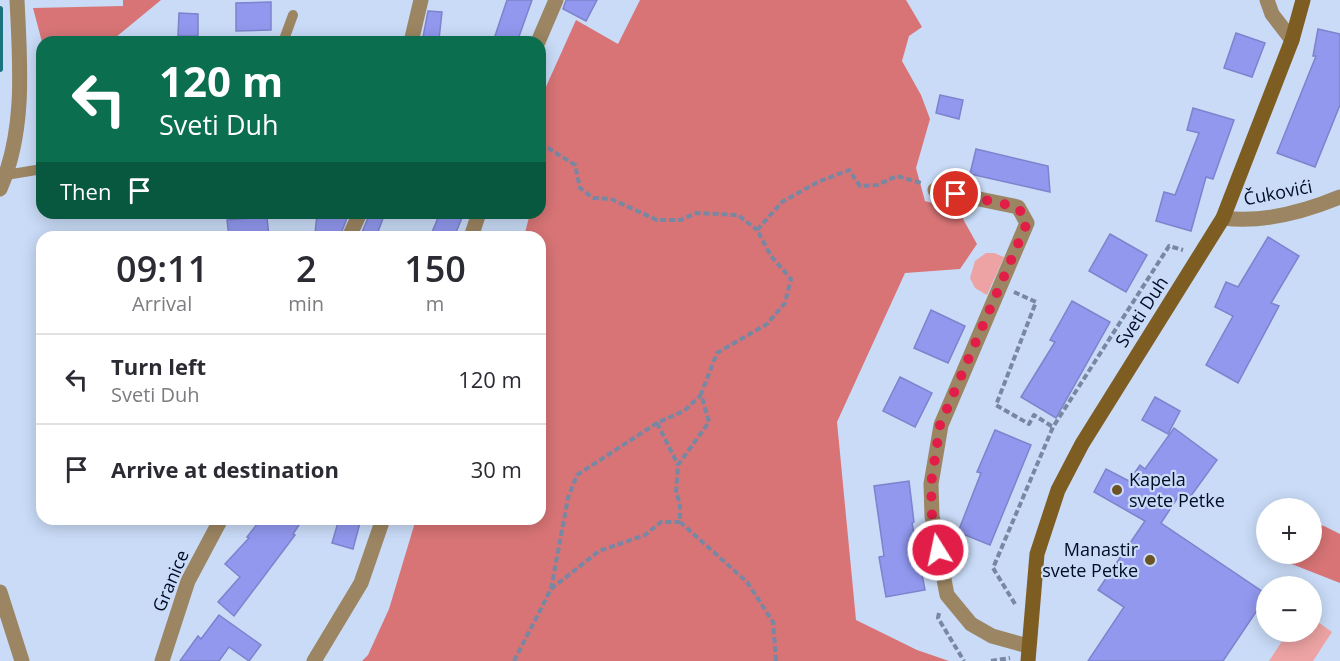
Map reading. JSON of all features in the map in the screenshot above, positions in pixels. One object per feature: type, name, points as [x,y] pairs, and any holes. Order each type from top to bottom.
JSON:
[{"type":"main road","name":"Sveti Duh","points":[[1028,653],[1036,554],[1058,490],[1082,444],[1223,218],[1292,40],[1303,0]]},
{"type":"street","points":[[3,182],[18,135],[20,64],[17,0]]},
{"type":"street","points":[[412,36],[421,0]]},
{"type":"street","points":[[541,36],[556,0]]},
{"type":"street","points":[[1267,0],[1272,14],[1292,40]]},
{"type":"street","name":"Sveti Duh","points":[[935,190],[1018,207],[1027,223],[940,425],[931,484],[932,516],[947,595],[970,624],[1028,653]]},
{"type":"street","name":"Čukovići","points":[[1223,218],[1242,220],[1272,217],[1340,197]]},
{"type":"street","name":"Granice","points":[[162,661],[188,581],[218,525]]},
{"type":"street","points":[[314,661],[361,583],[381,525]]},
{"type":"street","points":[[0,592],[22,661]]},
{"type":"lane","points":[[285,36],[293,15]]},
{"type":"lane","points":[[3,182],[36,171]]},
{"type":"path","points":[[514,661],[551,589],[568,498],[577,475],[657,423],[684,411],[701,394],[717,353],[767,324],[785,303],[791,279],[771,256],[757,230],[738,215],[696,213],[681,220],[657,220],[611,199],[593,198],[580,188],[575,165],[546,147]]},
{"type":"path","points":[[757,230],[782,202],[818,182],[849,170],[860,186],[877,185],[897,176],[935,190]]},
{"type":"path","points":[[1020,612],[993,568],[1053,427],[1168,246],[1186,251]]},
{"type":"path","points":[[1000,285],[1036,302],[996,405],[1029,424],[1034,415],[1053,427]]},
{"type":"path","points":[[678,465],[709,422],[701,394]]},
{"type":"path","points":[[657,423],[678,465],[676,493],[680,503],[680,522]]},
{"type":"path","points":[[551,589],[599,551],[645,535],[661,522],[680,522],[747,582],[773,622],[776,661]]},
{"type":"path","points":[[943,604],[939,609],[938,618],[964,661]]},
{"type":"path","points":[[991,661],[1009,660],[1011,657]]},
{"type":"shaded area","points":[[123,0],[161,0],[117,36],[40,36],[33,8],[123,6]]},
{"type":"shaded area","points":[[640,0],[906,0],[922,27],[909,36],[902,61],[921,95],[930,119],[916,168],[925,201],[958,210],[977,244],[960,269],[905,273],[837,422],[856,620],[917,650],[949,661],[362,661],[368,655],[389,609],[414,525],[546,525],[546,231],[526,231],[528,219],[546,219],[546,87],[576,20],[618,44]]},
{"type":"shaded area","points":[[986,253],[1004,257],[987,295],[975,288],[970,278],[975,261]]},
{"type":"shaded area","points":[[1322,526],[1340,534],[1340,583],[1292,564],[1322,564]]},
{"type":"shaded area","points":[[1322,625],[1332,632],[1313,661],[1269,661],[1281,642],[1322,642]]},
{"type":"building","points":[[507,0],[532,0],[519,36],[495,36]]},
{"type":"building","points":[[566,0],[597,0],[586,21],[563,9]]},
{"type":"building","points":[[271,2],[271,30],[236,31],[236,3]]},
{"type":"building","points":[[428,11],[442,12],[439,36],[423,36]]},
{"type":"building","points":[[179,13],[198,14],[198,36],[178,36]]},
{"type":"building","points":[[1318,29],[1340,34],[1340,105],[1315,167],[1277,153],[1316,56],[1313,56]]},
{"type":"building","points":[[1236,33],[1265,43],[1252,77],[1224,68]]},
{"type":"building","points":[[940,95],[963,100],[959,119],[936,113]]},
{"type":"building","points":[[1193,108],[1234,120],[1213,179],[1206,177],[1191,231],[1156,221],[1164,192],[1175,195],[1199,133],[1187,130]]},
{"type":"building","points":[[976,149],[1048,166],[1050,192],[970,174]]},
{"type":"building","points":[[267,219],[268,231],[228,231],[227,220]]},
{"type":"building","points":[[316,219],[347,219],[342,231],[315,231]]},
{"type":"building","points":[[368,219],[383,219],[378,231],[362,231]]},
{"type":"building","points":[[438,219],[462,219],[456,231],[432,231]]},
{"type":"building","points":[[1110,234],[1147,255],[1126,292],[1089,271]]},
{"type":"building","points":[[1268,237],[1299,256],[1271,303],[1279,306],[1238,383],[1206,365],[1233,316],[1215,307],[1226,282],[1238,287]]},
{"type":"building","points":[[1072,301],[1110,322],[1056,418],[1021,397],[1055,342],[1050,340]]},
{"type":"building","points":[[931,310],[965,326],[948,363],[914,348]]},
{"type":"building","points":[[900,377],[932,393],[915,427],[883,411]]},
{"type":"building","points":[[1155,397],[1180,411],[1168,434],[1142,420]]},
{"type":"building","points":[[1174,428],[1217,460],[1188,500],[1180,494],[1161,523],[1256,587],[1256,612],[1223,661],[1088,661],[1124,607],[1098,590],[1145,521],[1094,492],[1106,469],[1129,481],[1140,465],[1145,469]]},
{"type":"building","points":[[995,430],[1031,445],[990,545],[958,532],[981,473],[977,472]]},
{"type":"building","points":[[909,481],[914,522],[912,523],[925,590],[886,597],[879,557],[884,556],[874,486]]},
{"type":"building","points":[[256,525],[299,525],[293,534],[295,535],[234,616],[218,602],[240,577],[225,564],[249,538],[247,537]]},
{"type":"building","points":[[337,525],[359,525],[353,549],[332,543]]},
{"type":"building","points":[[219,615],[261,645],[249,661],[229,647],[219,661],[180,661],[198,636],[201,639]]},
{"type":"waterway","points":[[0,9],[0,69]]},
{"type":"place","name":"Kapela svete Petke","points":[[1117,490]]},
{"type":"place","name":"Manastir svete Petke","points":[[1150,560]]},
{"type":"route","points":[[938,550],[932,516],[931,484],[940,425],[1027,223],[1018,207],[956,194]]}]
